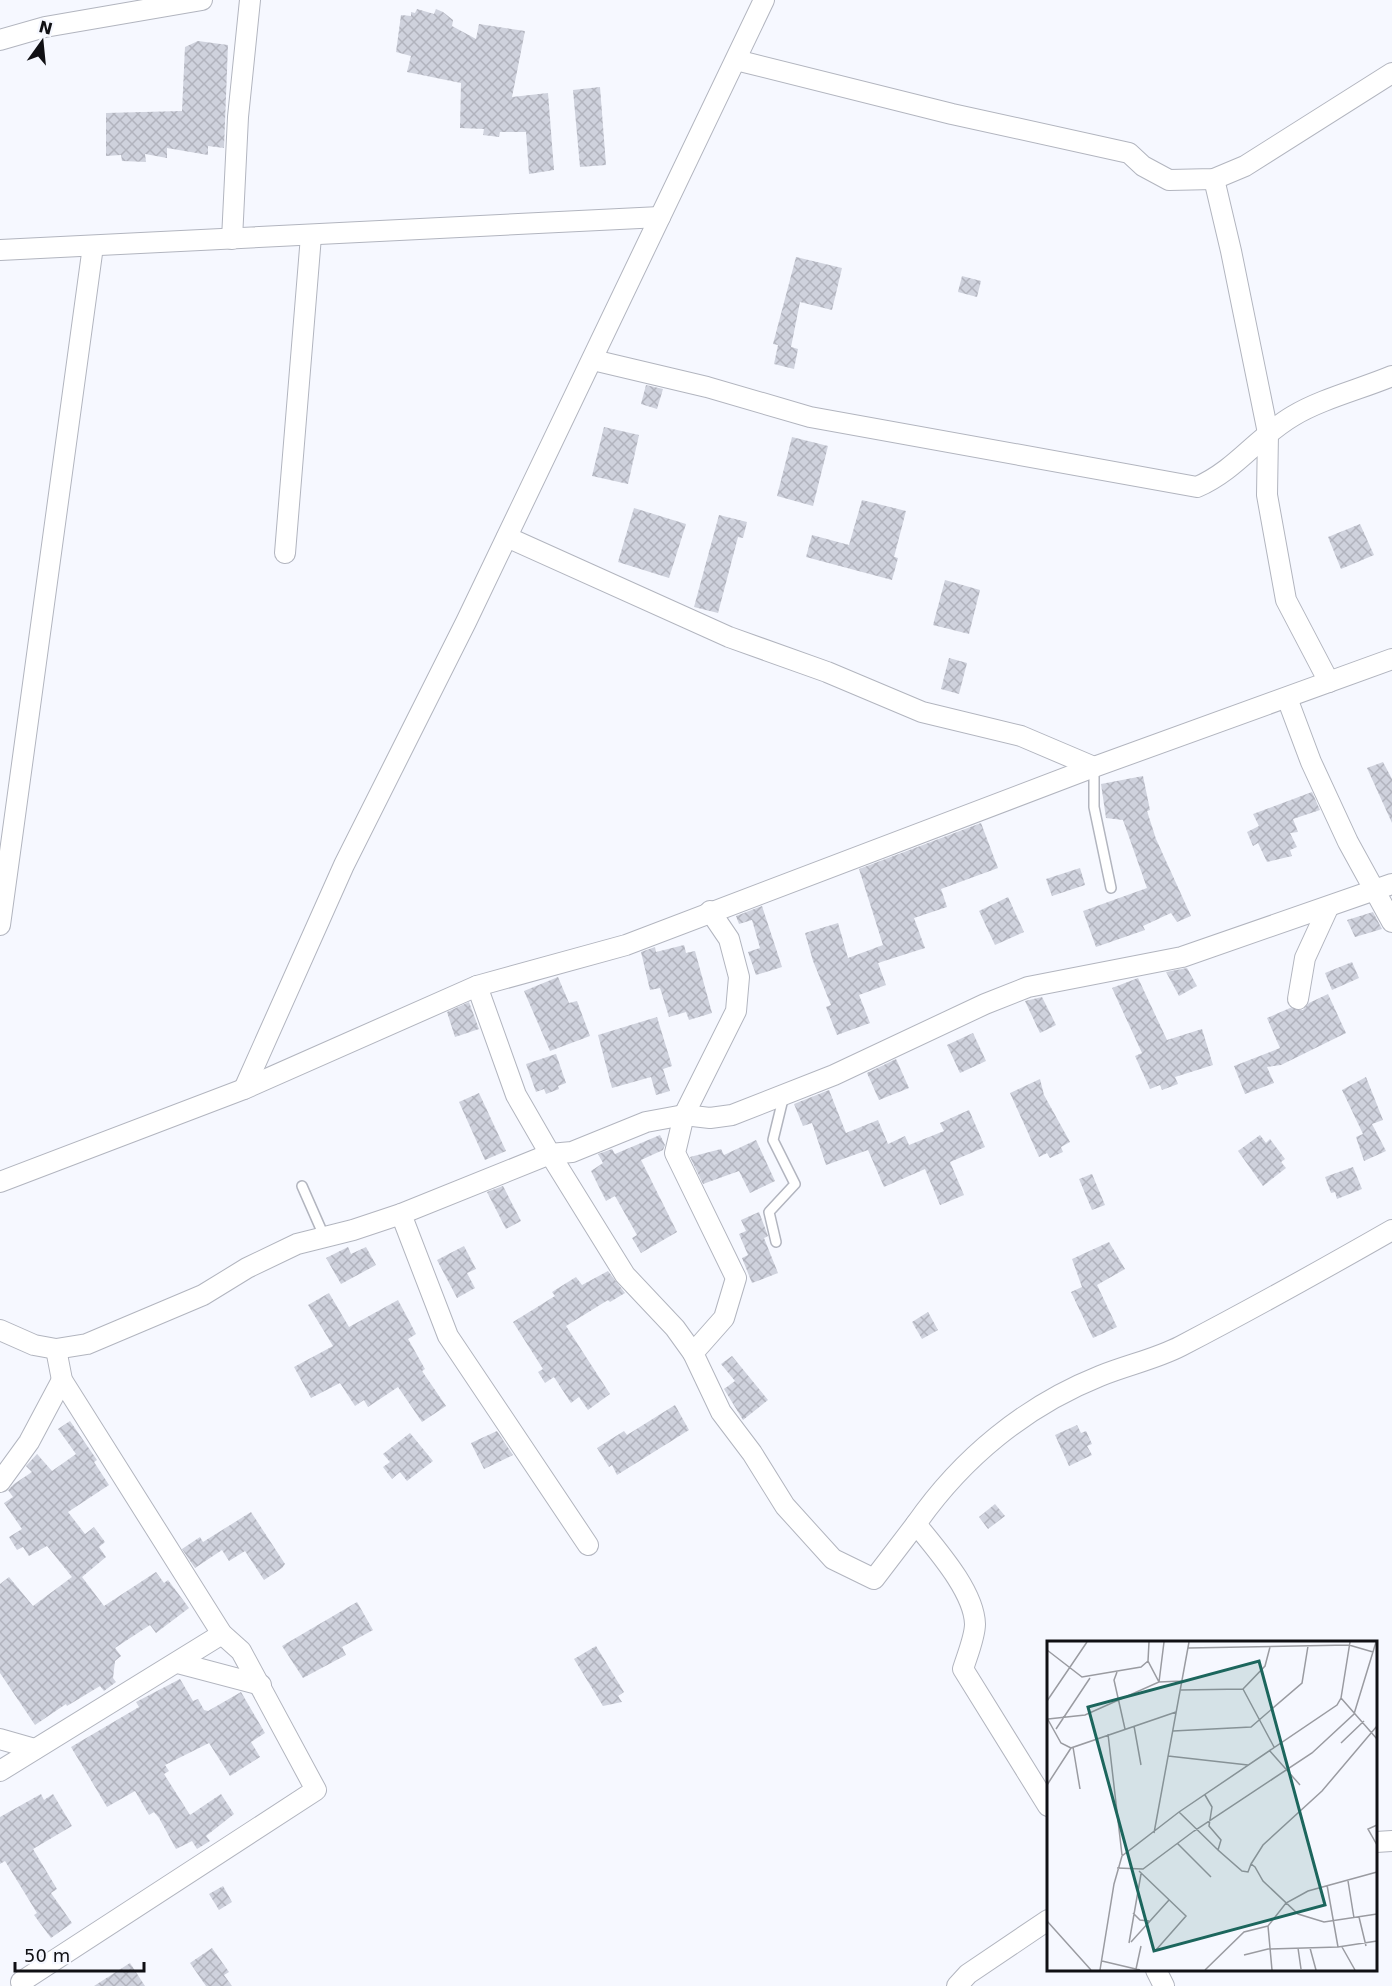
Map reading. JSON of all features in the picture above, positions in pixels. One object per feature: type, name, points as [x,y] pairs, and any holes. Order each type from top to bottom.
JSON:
[{"type":"street","points":[[0,40],[67,23],[202,0]]},
{"type":"street","points":[[232,239],[238,117],[250,0]]},
{"type":"street","points":[[244,1089],[344,865],[593,360],[764,0]]},
{"type":"street","points":[[736,60],[963,116],[1129,153],[1143,166],[1169,180],[1214,179],[1245,166],[1392,73]]},
{"type":"street","points":[[1214,179],[1268,433],[1267,495],[1286,600],[1329,682]]},
{"type":"street","points":[[0,250],[660,217]]},
{"type":"street","points":[[285,553],[311,236]]},
{"type":"street","points":[[0,925],[93,246]]},
{"type":"street","points":[[593,360],[707,387],[810,417],[1197,487],[1220,477],[1268,433],[1295,414],[1392,376]]},
{"type":"street","points":[[507,537],[729,637],[827,672],[922,712],[1021,736],[1094,767]]},
{"type":"street","points":[[0,1182],[244,1089],[477,986],[626,945],[710,911],[1094,767],[1392,659]]},
{"type":"street","points":[[1287,698],[1311,762],[1348,842],[1384,887],[1392,922]]},
{"type":"street","points":[[0,1330],[34,1345],[56,1348],[87,1344],[203,1295],[247,1268],[297,1244],[353,1230],[401,1214],[550,1154],[572,1152],[646,1122],[684,1115],[710,1118],[732,1115],[834,1075],[985,1004],[1028,987],[1182,957],[1384,887]]},
{"type":"street","points":[[1298,999],[1305,958],[1328,908]]},
{"type":"street","points":[[693,1353],[724,1318],[736,1278],[675,1153],[684,1115],[735,1011],[739,977],[732,948],[729,939],[710,911]]},
{"type":"street","points":[[477,986],[516,1095],[625,1275],[675,1328],[693,1353],[721,1412],[752,1453],[785,1506],[833,1559],[874,1579],[940,1489],[993,1438],[1042,1406],[1098,1377],[1179,1347],[1392,1230]]},
{"type":"street","points":[[401,1214],[448,1336],[588,1545]]},
{"type":"street","points":[[21,1982],[316,1790],[241,1651],[222,1634],[62,1380],[56,1348]]},
{"type":"street","points":[[0,1482],[29,1442],[62,1380]]},
{"type":"street","points":[[916,1524],[939,1553],[968,1598],[975,1624],[963,1669],[1047,1804]]},
{"type":"street","points":[[0,1771],[222,1634]]},
{"type":"street","points":[[178,1663],[261,1685]]},
{"type":"street","points":[[0,1739],[35,1749]]},
{"type":"street","points":[[1377,1842],[1392,1841]]},
{"type":"street","points":[[957,1986],[968,1974],[1047,1921]]},
{"type":"street","points":[[1156,1971],[1164,1986]]},
{"type":"lane","points":[[1094,767],[1094,807],[1111,888]]},
{"type":"lane","points":[[776,1242],[769,1212],[795,1185],[773,1140],[784,1095]]},
{"type":"lane","points":[[302,1186],[324,1236]]},
{"type":"building","points":[[417,9],[434,14],[436,9],[443,12],[453,20],[452,26],[476,39],[479,24],[525,31],[512,97],[548,93],[554,170],[529,174],[526,132],[500,132],[499,137],[483,135],[484,129],[460,128],[461,83],[407,72],[411,56],[396,52],[401,15],[411,16],[411,12],[415,13]]},
{"type":"building","points":[[198,41],[228,45],[224,148],[208,146],[208,155],[167,148],[167,158],[145,154],[146,162],[122,161],[121,155],[106,156],[106,113],[182,111],[185,47]]},
{"type":"building","points":[[600,87],[606,165],[580,167],[573,90]]},
{"type":"building","points":[[796,257],[842,268],[832,310],[800,302],[791,347],[798,349],[794,369],[774,364],[778,345],[773,344]]},
{"type":"building","points":[[962,276],[981,281],[977,297],[958,292]]},
{"type":"building","points":[[646,385],[663,389],[657,409],[641,404]]},
{"type":"building","points":[[604,427],[639,435],[628,484],[592,476]]},
{"type":"building","points":[[792,437],[828,446],[813,506],[777,496]]},
{"type":"building","points":[[862,500],[906,511],[894,557],[898,558],[892,580],[806,557],[812,535],[849,545]]},
{"type":"building","points":[[634,508],[686,524],[669,578],[618,562]]},
{"type":"building","points":[[719,515],[747,522],[743,538],[738,537],[718,613],[694,607]]},
{"type":"building","points":[[1360,524],[1374,555],[1341,569],[1328,537]]},
{"type":"building","points":[[945,580],[980,590],[969,634],[933,625]]},
{"type":"building","points":[[949,658],[967,663],[959,694],[941,689]]},
{"type":"building","points":[[1383,762],[1392,779],[1392,823],[1367,768]]},
{"type":"building","points":[[1143,776],[1150,810],[1147,811],[1156,839],[1191,916],[1177,922],[1171,913],[1143,926],[1145,930],[1096,947],[1083,911],[1147,888],[1123,820],[1106,818],[1101,784]]},
{"type":"building","points":[[1312,792],[1320,810],[1293,819],[1298,832],[1290,833],[1297,847],[1290,850],[1292,856],[1267,862],[1258,843],[1253,846],[1247,832],[1259,826],[1253,814]]},
{"type":"building","points":[[981,823],[998,868],[941,889],[947,907],[914,918],[925,948],[878,963],[886,985],[859,995],[870,1023],[837,1035],[826,1007],[831,1005],[813,961],[805,933],[838,923],[848,958],[883,945],[859,869]]},
{"type":"building","points":[[1080,868],[1085,885],[1052,896],[1046,879]]},
{"type":"building","points":[[1008,897],[1024,932],[995,945],[979,911]]},
{"type":"building","points":[[762,906],[782,967],[756,975],[748,952],[760,948],[752,920],[739,924],[736,916]]},
{"type":"building","points":[[1373,912],[1382,929],[1355,937],[1347,920]]},
{"type":"building","points":[[684,945],[686,953],[695,951],[712,1013],[689,1020],[686,1012],[669,1017],[660,988],[650,990],[641,952],[655,947],[656,952]]},
{"type":"building","points":[[1352,962],[1359,978],[1332,990],[1325,973]]},
{"type":"building","points":[[1187,968],[1197,986],[1179,996],[1166,972]]},
{"type":"building","points":[[558,977],[569,1003],[577,1001],[590,1036],[550,1051],[524,991]]},
{"type":"building","points":[[1138,978],[1167,1040],[1202,1029],[1213,1065],[1175,1077],[1178,1084],[1162,1090],[1160,1085],[1150,1089],[1135,1056],[1142,1053],[1112,988]]},
{"type":"building","points":[[1328,994],[1346,1033],[1281,1065],[1267,1067],[1274,1083],[1245,1094],[1234,1066],[1280,1048],[1267,1018],[1290,1008],[1303,1010],[1309,1003]]},
{"type":"building","points":[[1042,997],[1056,1025],[1040,1033],[1025,1001]]},
{"type":"building","points":[[469,1002],[479,1029],[455,1037],[447,1012]]},
{"type":"building","points":[[657,1017],[672,1066],[663,1069],[670,1091],[656,1095],[651,1077],[612,1088],[598,1035]]},
{"type":"building","points":[[973,1033],[986,1061],[960,1073],[947,1045]]},
{"type":"building","points":[[556,1054],[566,1083],[558,1086],[559,1089],[546,1094],[544,1089],[536,1092],[526,1064]]},
{"type":"building","points":[[896,1059],[909,1088],[879,1100],[867,1073]]},
{"type":"building","points":[[1366,1077],[1383,1120],[1372,1124],[1386,1151],[1364,1161],[1356,1137],[1363,1134],[1342,1090]]},
{"type":"building","points":[[1040,1079],[1044,1095],[1070,1142],[1061,1147],[1063,1152],[1050,1158],[1047,1153],[1039,1157],[1010,1093]]},
{"type":"building","points":[[829,1090],[846,1133],[878,1120],[888,1144],[905,1136],[909,1145],[944,1131],[940,1123],[969,1110],[985,1147],[950,1162],[964,1195],[940,1205],[925,1169],[884,1187],[868,1150],[826,1165],[812,1123],[803,1126],[794,1104]]},
{"type":"building","points":[[479,1093],[506,1151],[485,1160],[459,1102]]},
{"type":"building","points":[[660,1135],[665,1145],[663,1150],[641,1160],[677,1232],[641,1253],[632,1238],[637,1235],[615,1196],[606,1201],[591,1171],[603,1163],[598,1154],[612,1149],[615,1154]]},
{"type":"building","points":[[1260,1135],[1266,1143],[1270,1139],[1285,1159],[1281,1162],[1286,1168],[1263,1186],[1238,1151]]},
{"type":"building","points":[[756,1140],[775,1181],[750,1193],[739,1171],[703,1184],[690,1157],[721,1149],[724,1155]]},
{"type":"building","points":[[1353,1167],[1362,1189],[1337,1199],[1335,1192],[1331,1193],[1325,1177]]},
{"type":"building","points":[[1092,1174],[1105,1205],[1092,1210],[1079,1179]]},
{"type":"building","points":[[503,1186],[521,1221],[506,1229],[487,1192]]},
{"type":"building","points":[[759,1212],[768,1236],[764,1238],[778,1273],[752,1283],[742,1258],[748,1255],[739,1234],[746,1231],[741,1220]]},
{"type":"building","points":[[1109,1242],[1125,1269],[1097,1285],[1117,1327],[1093,1338],[1071,1292],[1082,1287],[1072,1259]]},
{"type":"building","points":[[464,1246],[476,1269],[467,1273],[475,1288],[457,1298],[437,1260]]},
{"type":"building","points":[[348,1247],[351,1254],[366,1247],[376,1265],[341,1284],[326,1258]]},
{"type":"building","points":[[608,1271],[625,1293],[610,1302],[608,1300],[566,1326],[610,1394],[588,1410],[579,1397],[571,1403],[554,1377],[545,1383],[538,1372],[543,1369],[513,1322],[555,1296],[552,1292],[576,1277],[582,1285]]},
{"type":"building","points":[[329,1293],[349,1327],[398,1300],[416,1334],[408,1339],[425,1369],[422,1371],[446,1406],[422,1422],[398,1387],[368,1407],[364,1400],[355,1406],[340,1383],[311,1398],[294,1367],[333,1346],[308,1305]]},
{"type":"building","points":[[928,1312],[938,1330],[922,1339],[912,1322]]},
{"type":"building","points":[[732,1356],[768,1400],[743,1420],[724,1389],[735,1381],[721,1364]]},
{"type":"building","points":[[675,1405],[689,1430],[617,1475],[612,1465],[609,1467],[597,1448],[624,1431],[627,1435]]},
{"type":"building","points":[[70,1421],[97,1460],[94,1462],[109,1485],[68,1512],[85,1534],[94,1527],[105,1542],[99,1547],[106,1557],[82,1577],[104,1606],[156,1572],[164,1583],[168,1580],[189,1608],[156,1633],[150,1625],[115,1648],[121,1656],[115,1661],[113,1678],[116,1682],[104,1691],[100,1686],[67,1706],[66,1704],[35,1725],[0,1673],[0,1584],[9,1577],[33,1606],[72,1577],[47,1546],[29,1556],[23,1547],[17,1550],[9,1537],[22,1529],[4,1503],[13,1497],[8,1490],[32,1472],[26,1466],[37,1454],[52,1471],[76,1454],[58,1429]]},
{"type":"building","points":[[1077,1425],[1081,1433],[1086,1431],[1092,1444],[1087,1446],[1092,1455],[1069,1466],[1055,1435]]},
{"type":"building","points":[[497,1431],[513,1455],[484,1469],[471,1443]]},
{"type":"building","points":[[410,1433],[433,1461],[407,1481],[400,1472],[392,1479],[383,1467],[390,1462],[383,1454]]},
{"type":"building","points":[[995,1504],[1005,1516],[988,1529],[979,1517]]},
{"type":"building","points":[[251,1512],[285,1564],[282,1568],[264,1580],[245,1551],[229,1561],[222,1550],[195,1568],[182,1549],[200,1537],[203,1542]]},
{"type":"building","points":[[357,1602],[373,1630],[342,1647],[346,1655],[303,1678],[282,1646]]},
{"type":"building","points":[[596,1646],[624,1692],[618,1696],[622,1702],[603,1706],[574,1659]]},
{"type":"building","points":[[180,1679],[193,1701],[198,1699],[204,1710],[208,1711],[241,1692],[265,1733],[251,1742],[260,1757],[230,1776],[209,1743],[165,1765],[169,1771],[164,1774],[190,1815],[221,1794],[234,1814],[206,1836],[210,1841],[197,1849],[192,1841],[176,1849],[159,1818],[154,1812],[149,1815],[135,1791],[107,1807],[71,1747],[139,1707],[136,1702]]},
{"type":"building","points":[[41,1794],[44,1800],[53,1794],[72,1826],[33,1849],[57,1889],[51,1893],[72,1923],[51,1938],[34,1915],[37,1913],[5,1861],[0,1864],[0,1817]]},
{"type":"building","points":[[223,1886],[232,1902],[219,1910],[209,1894]]},
{"type":"building","points":[[212,1948],[229,1972],[224,1975],[232,1986],[206,1986],[190,1963]]},
{"type":"building","points":[[130,1963],[145,1986],[94,1986]]}]
